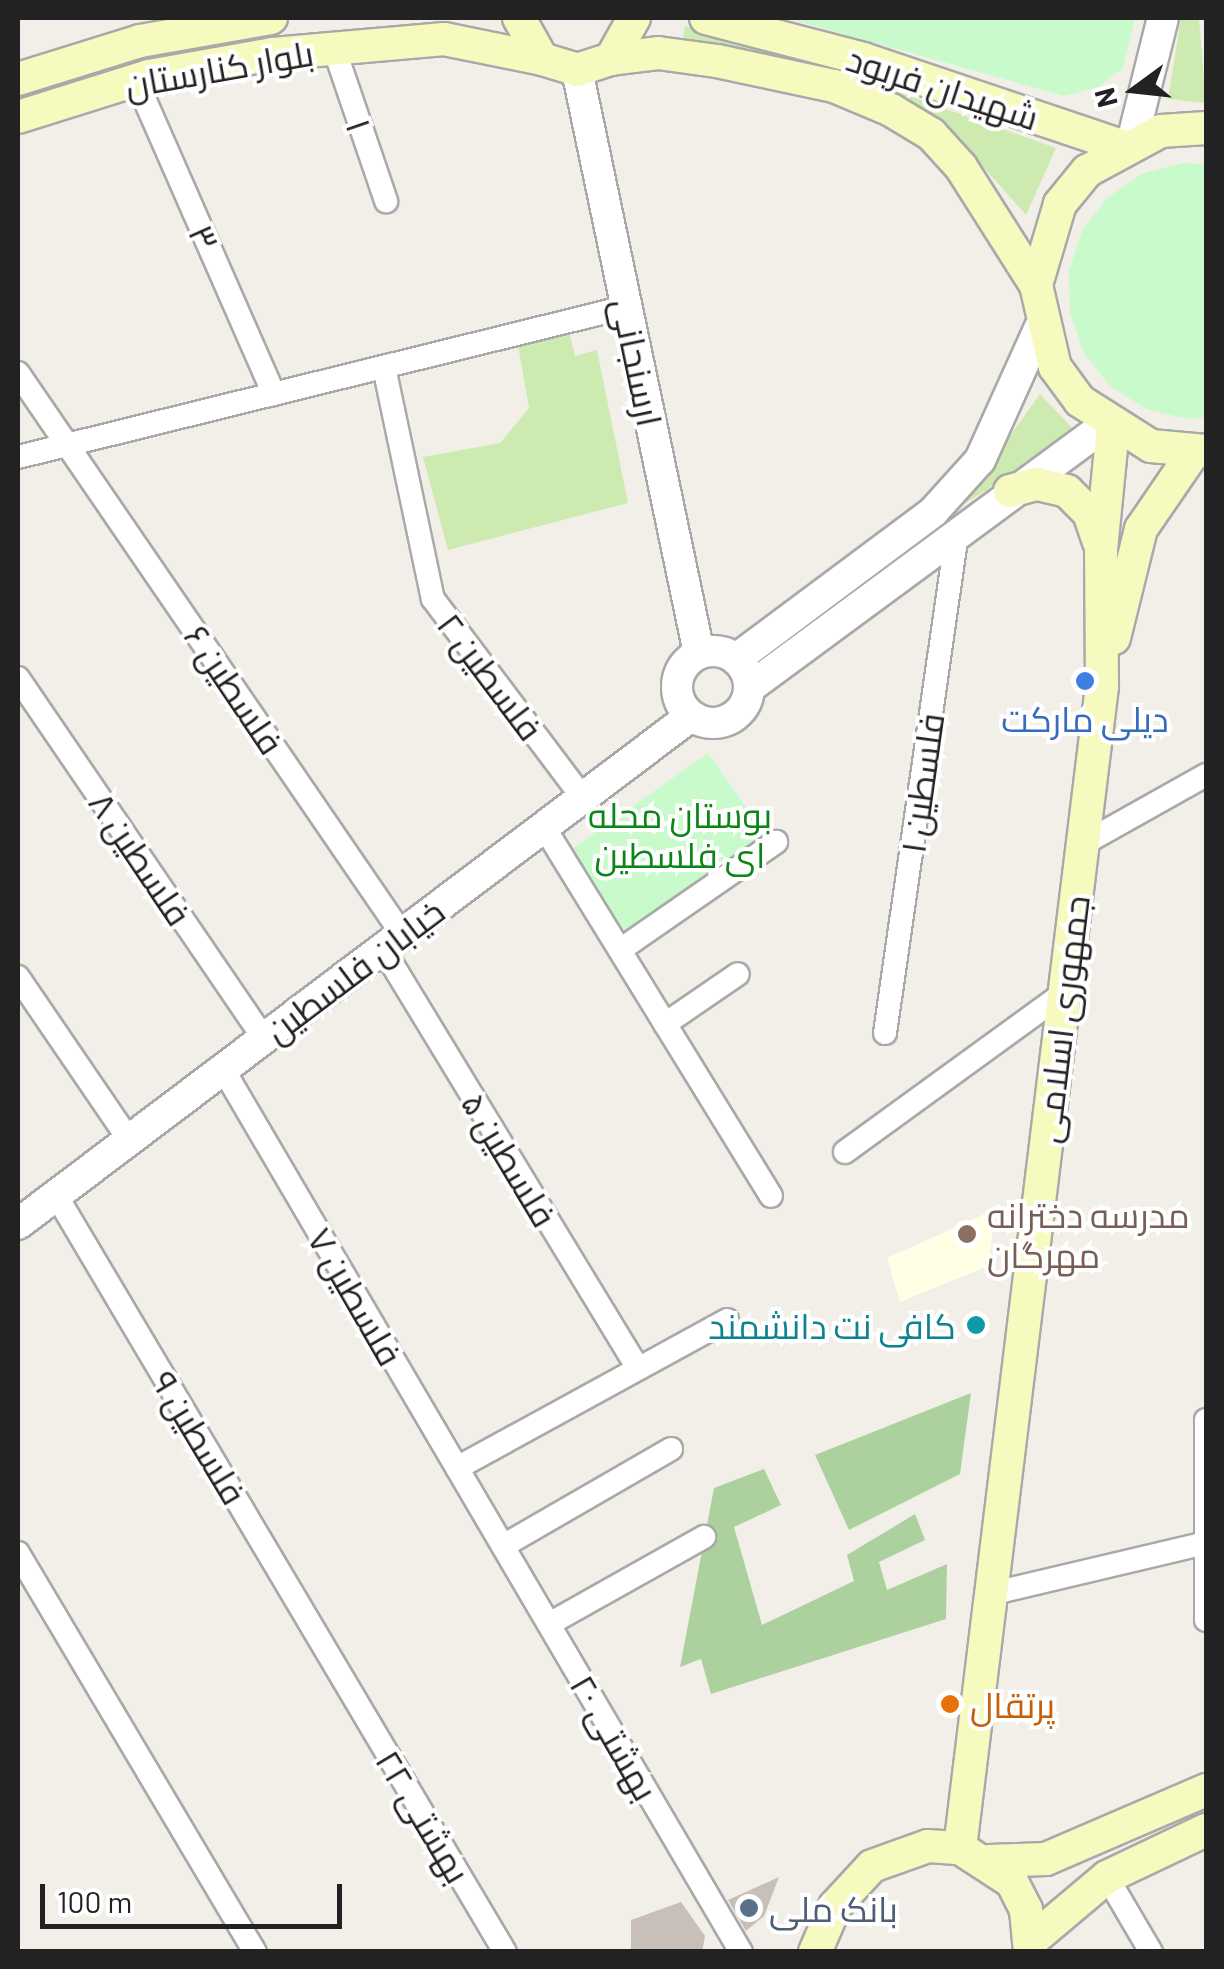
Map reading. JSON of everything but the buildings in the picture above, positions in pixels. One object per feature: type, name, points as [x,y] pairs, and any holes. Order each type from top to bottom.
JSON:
[{"type":"main road","name":"بلوار کنارستان","points":[[18,79],[137,29],[269,18]]},
{"type":"main road","points":[[520,18],[542,59]]},
{"type":"main road","points":[[611,59],[634,18]]},
{"type":"main road","name":"شهيدان فربود","points":[[706,18],[863,59],[1127,144]]},
{"type":"main road","name":"بلوار کنارستان","points":[[18,117],[136,80],[334,48],[444,39],[577,70]]},
{"type":"main road","name":"شهيدان فربود","points":[[577,70],[611,59],[658,53],[717,61],[834,86],[891,110],[931,134],[961,168],[1036,284]]},
{"type":"main road","points":[[1102,686],[1141,529],[1200,452],[1110,426],[1055,366],[1040,327],[1036,284],[1060,204],[1127,144],[1206,128]]},
{"type":"main road","name":"جمهوری اسلامی","points":[[974,1854],[990,1594],[1102,686],[1101,550],[1110,426]]},
{"type":"main road","points":[[1010,491],[1037,484],[1067,490],[1089,513],[1101,550]]},
{"type":"main road","points":[[788,1952],[819,1941],[872,1866],[928,1846],[1046,1859],[1206,1790]]},
{"type":"main road","points":[[974,1854],[1012,1882],[1030,1946],[1107,1878],[1206,1830]]},
{"type":"street","points":[[1127,144],[1163,18]]},
{"type":"street","name":"۱","points":[[334,48],[386,201]]},
{"type":"street","name":"ارسنجانی","points":[[577,70],[700,653]]},
{"type":"street","name":"۳","points":[[136,80],[274,394]]},
{"type":"street","points":[[18,457],[626,307]]},
{"type":"street","points":[[1040,327],[980,460],[944,499],[736,659],[700,653],[678,675],[676,690],[691,716],[721,723],[736,716],[749,688],[1010,491],[1110,426]]},
{"type":"street","name":"فلسطین ۲","points":[[384,367],[433,598],[583,798]]},
{"type":"street","name":"فلسطین ۶","points":[[18,373],[392,941]]},
{"type":"street","name":"فلسطین ۱","points":[[885,1032],[957,534]]},
{"type":"street","points":[[736,659],[749,688]]},
{"type":"street","name":"فلسطین ۸","points":[[18,678],[264,1038]]},
{"type":"street","name":"خیابان فلسطین","points":[[18,1224],[691,716]]},
{"type":"street","points":[[1083,844],[1206,774]]},
{"type":"street","points":[[544,827],[770,1196]]},
{"type":"street","points":[[620,950],[776,842]]},
{"type":"street","name":"فلسطین ۵","points":[[392,941],[638,1369]]},
{"type":"street","points":[[666,1024],[738,974]]},
{"type":"street","points":[[18,977],[130,1140]]},
{"type":"street","points":[[845,1152],[1064,992]]},
{"type":"street","name":"فلسطین ۷","points":[[223,1069],[489,1522]]},
{"type":"street","name":"فلسطین ۹","points":[[56,1194],[344,1680]]},
{"type":"street","points":[[457,1468],[727,1320]]},
{"type":"street","points":[[1206,1420],[1206,1620]]},
{"type":"street","points":[[503,1546],[671,1450]]},
{"type":"street","name":"بهشتی ۲۰","points":[[489,1522],[741,1952]]},
{"type":"street","points":[[549,1624],[704,1537]]},
{"type":"street","points":[[990,1594],[1205,1542]]},
{"type":"street","points":[[18,1553],[254,1952]]},
{"type":"street","name":"بهشتی ۲۲","points":[[344,1680],[504,1952]]},
{"type":"street","points":[[1107,1878],[1151,1952]]},
{"type":"shaded area","name":"مدرسه دخترانه مهرگان","points":[[996,1209],[988,1266],[900,1302],[887,1258]]},
{"type":"green space","points":[[786,18],[1135,18],[1123,68],[1098,87],[1064,96]]},
{"type":"green space","points":[[1181,18],[1199,18],[1206,103],[1168,99]]},
{"type":"green space","points":[[685,26],[822,65],[1056,148],[1026,215],[945,124],[819,75],[683,37]]},
{"type":"green space","points":[[1182,163],[1206,164],[1206,417],[1187,419],[1146,409],[1110,386],[1084,353],[1070,313],[1069,271],[1082,231],[1107,198],[1142,174]]},
{"type":"green space","points":[[569,331],[575,356],[597,350],[628,503],[448,550],[423,457],[500,443],[529,408],[518,345]]},
{"type":"green space","points":[[1040,394],[1077,433],[959,507]]},
{"type":"green space","name":"بوستان محله ای فلسطین","points":[[708,753],[757,823],[756,842],[621,935],[572,849]]},
{"type":"green space","points":[[971,1393],[960,1474],[849,1530],[815,1455]]},
{"type":"green space","points":[[764,1469],[781,1505],[734,1527],[762,1625],[854,1581],[847,1555],[915,1514],[925,1540],[879,1562],[887,1590],[947,1564],[946,1619],[711,1694],[701,1659],[680,1667],[714,1488]]},
{"type":"place","name":"دیلی مارکت","points":[[1085,681]]},
{"type":"place","name":"مدرسه دخترانه مهرگان","points":[[967,1234]]},
{"type":"place","name":"کافی نت دانشمند","points":[[976,1325]]},
{"type":"place","name":"پرتقال","points":[[950,1704]]},
{"type":"place","name":"بانک ملی","points":[[749,1908]]}]
